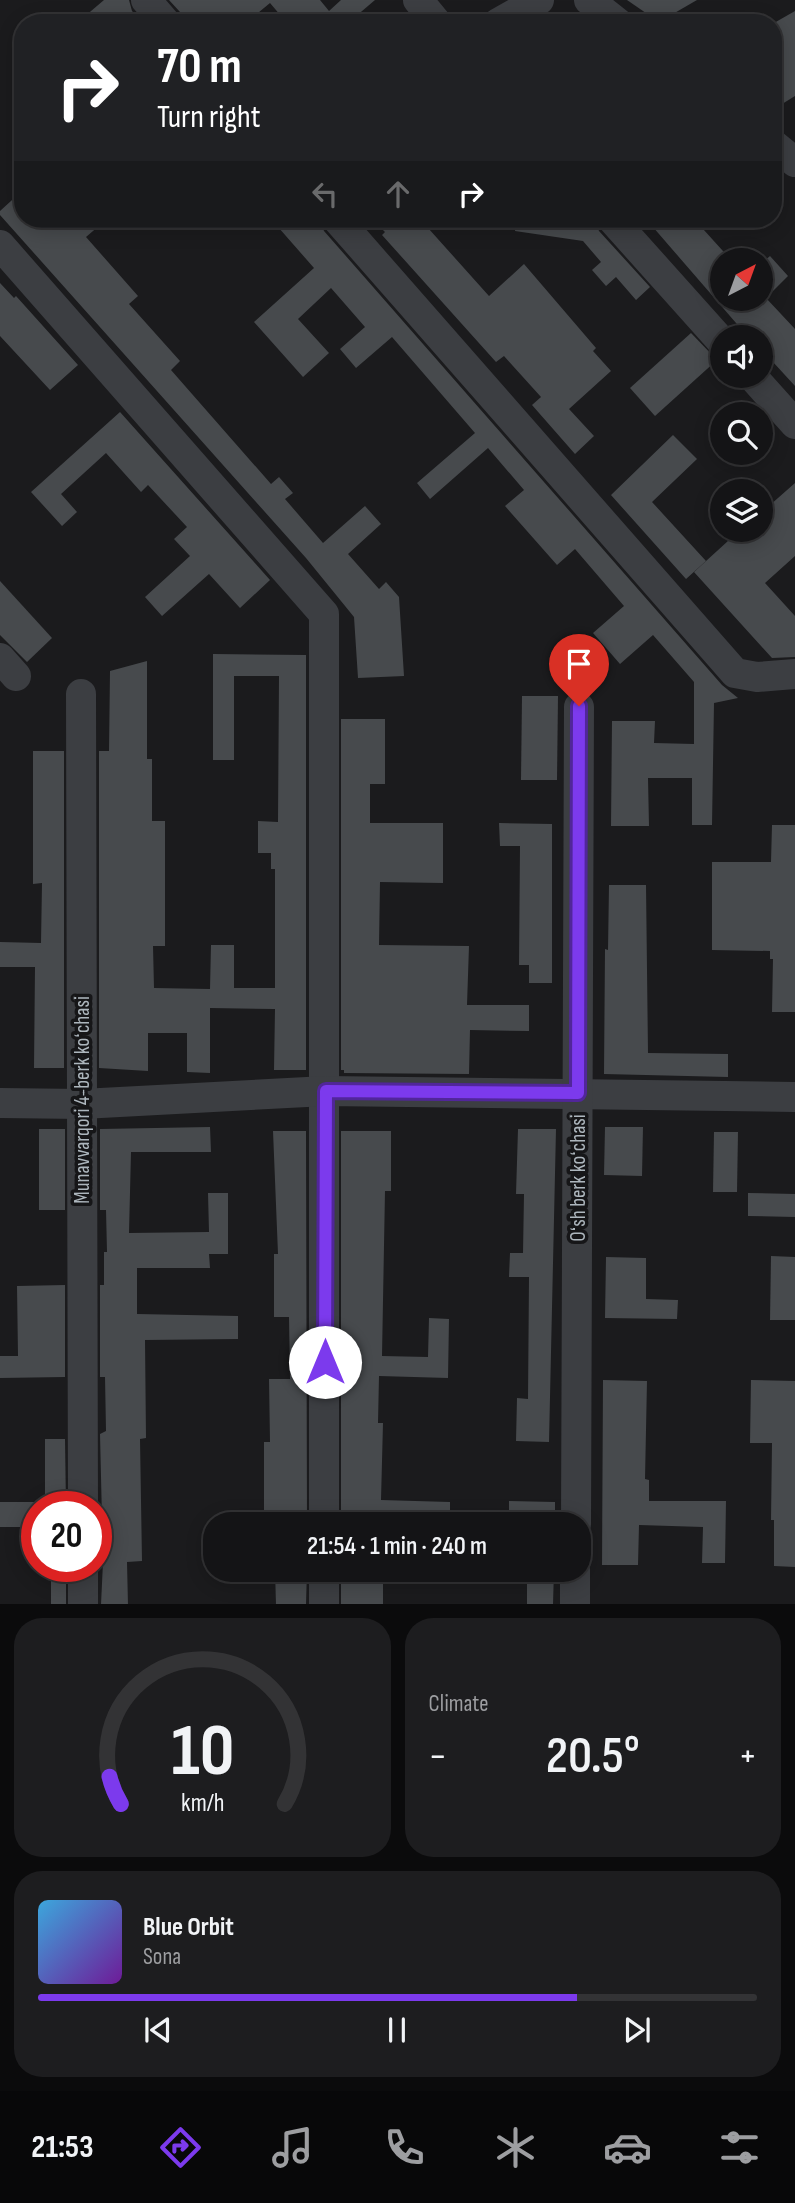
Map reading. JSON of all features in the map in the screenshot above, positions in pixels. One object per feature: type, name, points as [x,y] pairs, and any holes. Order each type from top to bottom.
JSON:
[{"type":"street","points":[[146,0],[158,14]]},
{"type":"street","points":[[418,0],[430,14]]},
{"type":"street","points":[[514,14],[539,0]]},
{"type":"street","points":[[589,0],[607,14]]},
{"type":"street","points":[[345,228],[735,673],[757,677],[795,674]]},
{"type":"street","points":[[620,228],[710,328]]},
{"type":"street","points":[[0,245],[324,614],[324,1512]]},
{"type":"street","points":[[763,388],[795,424]]},
{"type":"street","name":"Munavvarqori 4-berk koʻchasi","points":[[81,694],[83,1491]]},
{"type":"street","name":"Oʻsh berk koʻchasi","points":[[576,1512],[579,706]]},
{"type":"street","points":[[0,1103],[82,1104],[326,1091],[795,1097]]},
{"type":"street","points":[[83,1582],[83,1604]]},
{"type":"street","points":[[324,1582],[324,1604]]},
{"type":"street","points":[[575,1582],[575,1604]]},
{"type":"building","points":[[104,0],[129,0],[135,14],[88,14]]},
{"type":"building","points":[[169,0],[320,0],[329,11],[341,0],[375,0],[359,14],[279,14],[270,3],[257,14],[180,12]]},
{"type":"building","points":[[627,0],[697,0],[673,14],[647,14]]},
{"type":"building","points":[[795,11],[795,96],[782,104],[782,18]]},
{"type":"building","points":[[14,198],[14,228],[96,228],[86,237],[138,296],[129,304],[180,361],[171,370],[271,484],[279,477],[293,493],[285,499],[323,543],[365,506],[381,524],[348,554],[379,589],[386,582],[399,597],[404,676],[358,678],[354,617],[306,558],[0,215],[0,211]]},
{"type":"building","points":[[279,228],[323,228],[722,685],[738,698],[714,703],[712,825],[692,825],[692,778],[648,778],[649,826],[611,826],[612,721],[655,721],[654,743],[694,744],[694,682],[653,635],[620,664],[593,633],[624,606],[575,549],[557,565],[505,506],[524,490],[488,448],[430,499],[417,483],[475,433],[392,337],[356,368],[340,349],[365,327],[331,288],[298,319],[329,353],[303,377],[254,322],[314,268]]},
{"type":"building","points":[[381,228],[428,228],[489,296],[524,264],[596,348],[593,351],[611,371],[569,409],[594,436],[575,454],[532,405],[541,397],[504,356],[496,362],[382,235],[385,232]]},
{"type":"building","points":[[515,228],[598,228],[650,287],[636,300],[616,277],[606,286],[592,270],[601,262],[583,241],[515,231]]},
{"type":"building","points":[[654,228],[702,228],[720,248],[710,248],[710,293]]},
{"type":"building","points":[[774,260],[788,276],[774,290]]},
{"type":"building","points":[[0,283],[14,298],[16,296],[78,365],[50,390],[0,336]]},
{"type":"building","points":[[774,307],[795,329],[795,386],[773,362],[773,325],[738,325],[726,312],[774,312]]},
{"type":"building","points":[[691,333],[710,353],[710,366],[655,416],[630,388]]},
{"type":"building","points":[[120,412],[270,580],[240,608],[209,574],[162,616],[145,597],[190,556],[174,539],[187,527],[148,485],[141,492],[106,453],[61,494],[77,512],[62,526],[31,492]]},
{"type":"building","points":[[673,435],[697,459],[652,502],[706,561],[686,579],[611,495]]},
{"type":"building","points":[[795,483],[795,556],[765,583],[795,616],[795,657],[772,658],[694,572],[727,542],[773,542],[773,502]]},
{"type":"building","points":[[0,581],[52,638],[27,662],[0,635]]},
{"type":"building","points":[[213,654],[306,655],[306,1070],[274,1070],[275,1009],[210,1008],[210,1073],[187,1072],[187,1033],[148,1033],[148,1071],[99,1068],[99,751],[109,751],[110,671],[147,661],[147,759],[152,759],[152,821],[165,821],[165,946],[153,946],[154,988],[210,989],[211,945],[234,945],[234,988],[275,988],[275,869],[271,869],[271,853],[258,853],[258,821],[278,822],[279,676],[234,676],[234,760],[213,760]]},
{"type":"building","points":[[522,696],[558,696],[557,780],[521,780]]},
{"type":"building","points":[[341,719],[385,719],[385,784],[370,784],[370,823],[443,823],[443,883],[380,882],[379,945],[469,946],[467,1005],[529,1005],[529,1031],[470,1030],[469,1074],[344,1073],[344,1070],[341,1070]]},
{"type":"building","points":[[33,751],[64,751],[64,1068],[34,1068],[35,967],[0,967],[0,942],[41,943],[42,883],[33,884]]},
{"type":"building","points":[[499,823],[552,824],[552,983],[529,983],[529,965],[519,965],[520,846],[500,846]]},
{"type":"building","points":[[772,825],[795,825],[795,1012],[772,1012],[773,959],[770,959],[770,951],[712,950],[712,862],[771,862]]},
{"type":"building","points":[[609,885],[646,885],[648,1053],[728,1054],[728,1077],[604,1074],[605,949],[608,950]]},
{"type":"building","points":[[210,1127],[211,1152],[131,1152],[129,1233],[209,1232],[208,1193],[228,1193],[228,1254],[209,1254],[210,1268],[137,1268],[137,1314],[238,1316],[238,1339],[145,1340],[146,1438],[140,1439],[142,1561],[127,1562],[128,1604],[101,1604],[102,1582],[112,1582],[112,1491],[101,1491],[100,1434],[106,1431],[105,1377],[100,1377],[100,1285],[104,1285],[104,1252],[107,1252],[106,1210],[100,1210],[100,1129]]},
{"type":"building","points":[[605,1127],[643,1127],[642,1176],[604,1175]]},
{"type":"building","points":[[39,1129],[65,1129],[65,1210],[39,1210]]},
{"type":"building","points":[[518,1129],[556,1129],[549,1442],[516,1441],[517,1398],[528,1399],[529,1277],[509,1277],[510,1253],[523,1253],[524,1194],[516,1194]]},
{"type":"building","points":[[273,1131],[306,1131],[307,1512],[264,1512],[264,1442],[270,1442],[269,1379],[290,1379],[289,1317],[274,1317],[274,1254],[278,1254]]},
{"type":"building","points":[[341,1131],[391,1131],[391,1191],[385,1191],[382,1356],[428,1357],[429,1318],[449,1319],[448,1378],[379,1376],[378,1423],[383,1423],[381,1500],[450,1502],[450,1512],[341,1512]]},
{"type":"building","points":[[714,1132],[738,1132],[737,1192],[713,1192]]},
{"type":"building","points":[[748,1193],[795,1194],[795,1217],[748,1216]]},
{"type":"building","points":[[771,1256],[795,1257],[795,1320],[770,1320]]},
{"type":"building","points":[[606,1257],[646,1258],[646,1299],[678,1300],[677,1319],[605,1318]]},
{"type":"building","points":[[65,1285],[65,1377],[0,1378],[0,1356],[18,1356],[17,1286]]},
{"type":"building","points":[[603,1380],[647,1381],[645,1479],[649,1480],[649,1501],[726,1501],[725,1563],[702,1563],[703,1527],[639,1525],[638,1565],[602,1565]]},
{"type":"building","points":[[751,1380],[795,1381],[795,1567],[774,1566],[774,1520],[771,1520],[772,1443],[750,1443]]},
{"type":"building","points":[[45,1439],[65,1439],[66,1491],[45,1491]]},
{"type":"building","points":[[509,1501],[555,1502],[555,1512],[509,1512]]},
{"type":"building","points":[[0,1502],[21,1502],[21,1527],[0,1527]]},
{"type":"building","points":[[51,1582],[66,1582],[66,1604],[51,1604]]},
{"type":"building","points":[[275,1582],[307,1582],[306,1604],[276,1604]]},
{"type":"building","points":[[341,1582],[383,1582],[383,1604],[341,1604]]},
{"type":"building","points":[[527,1582],[554,1582],[553,1604],[527,1604]]},
{"type":"route","points":[[325,1362],[326,1091],[578,1093],[579,706]]}]
